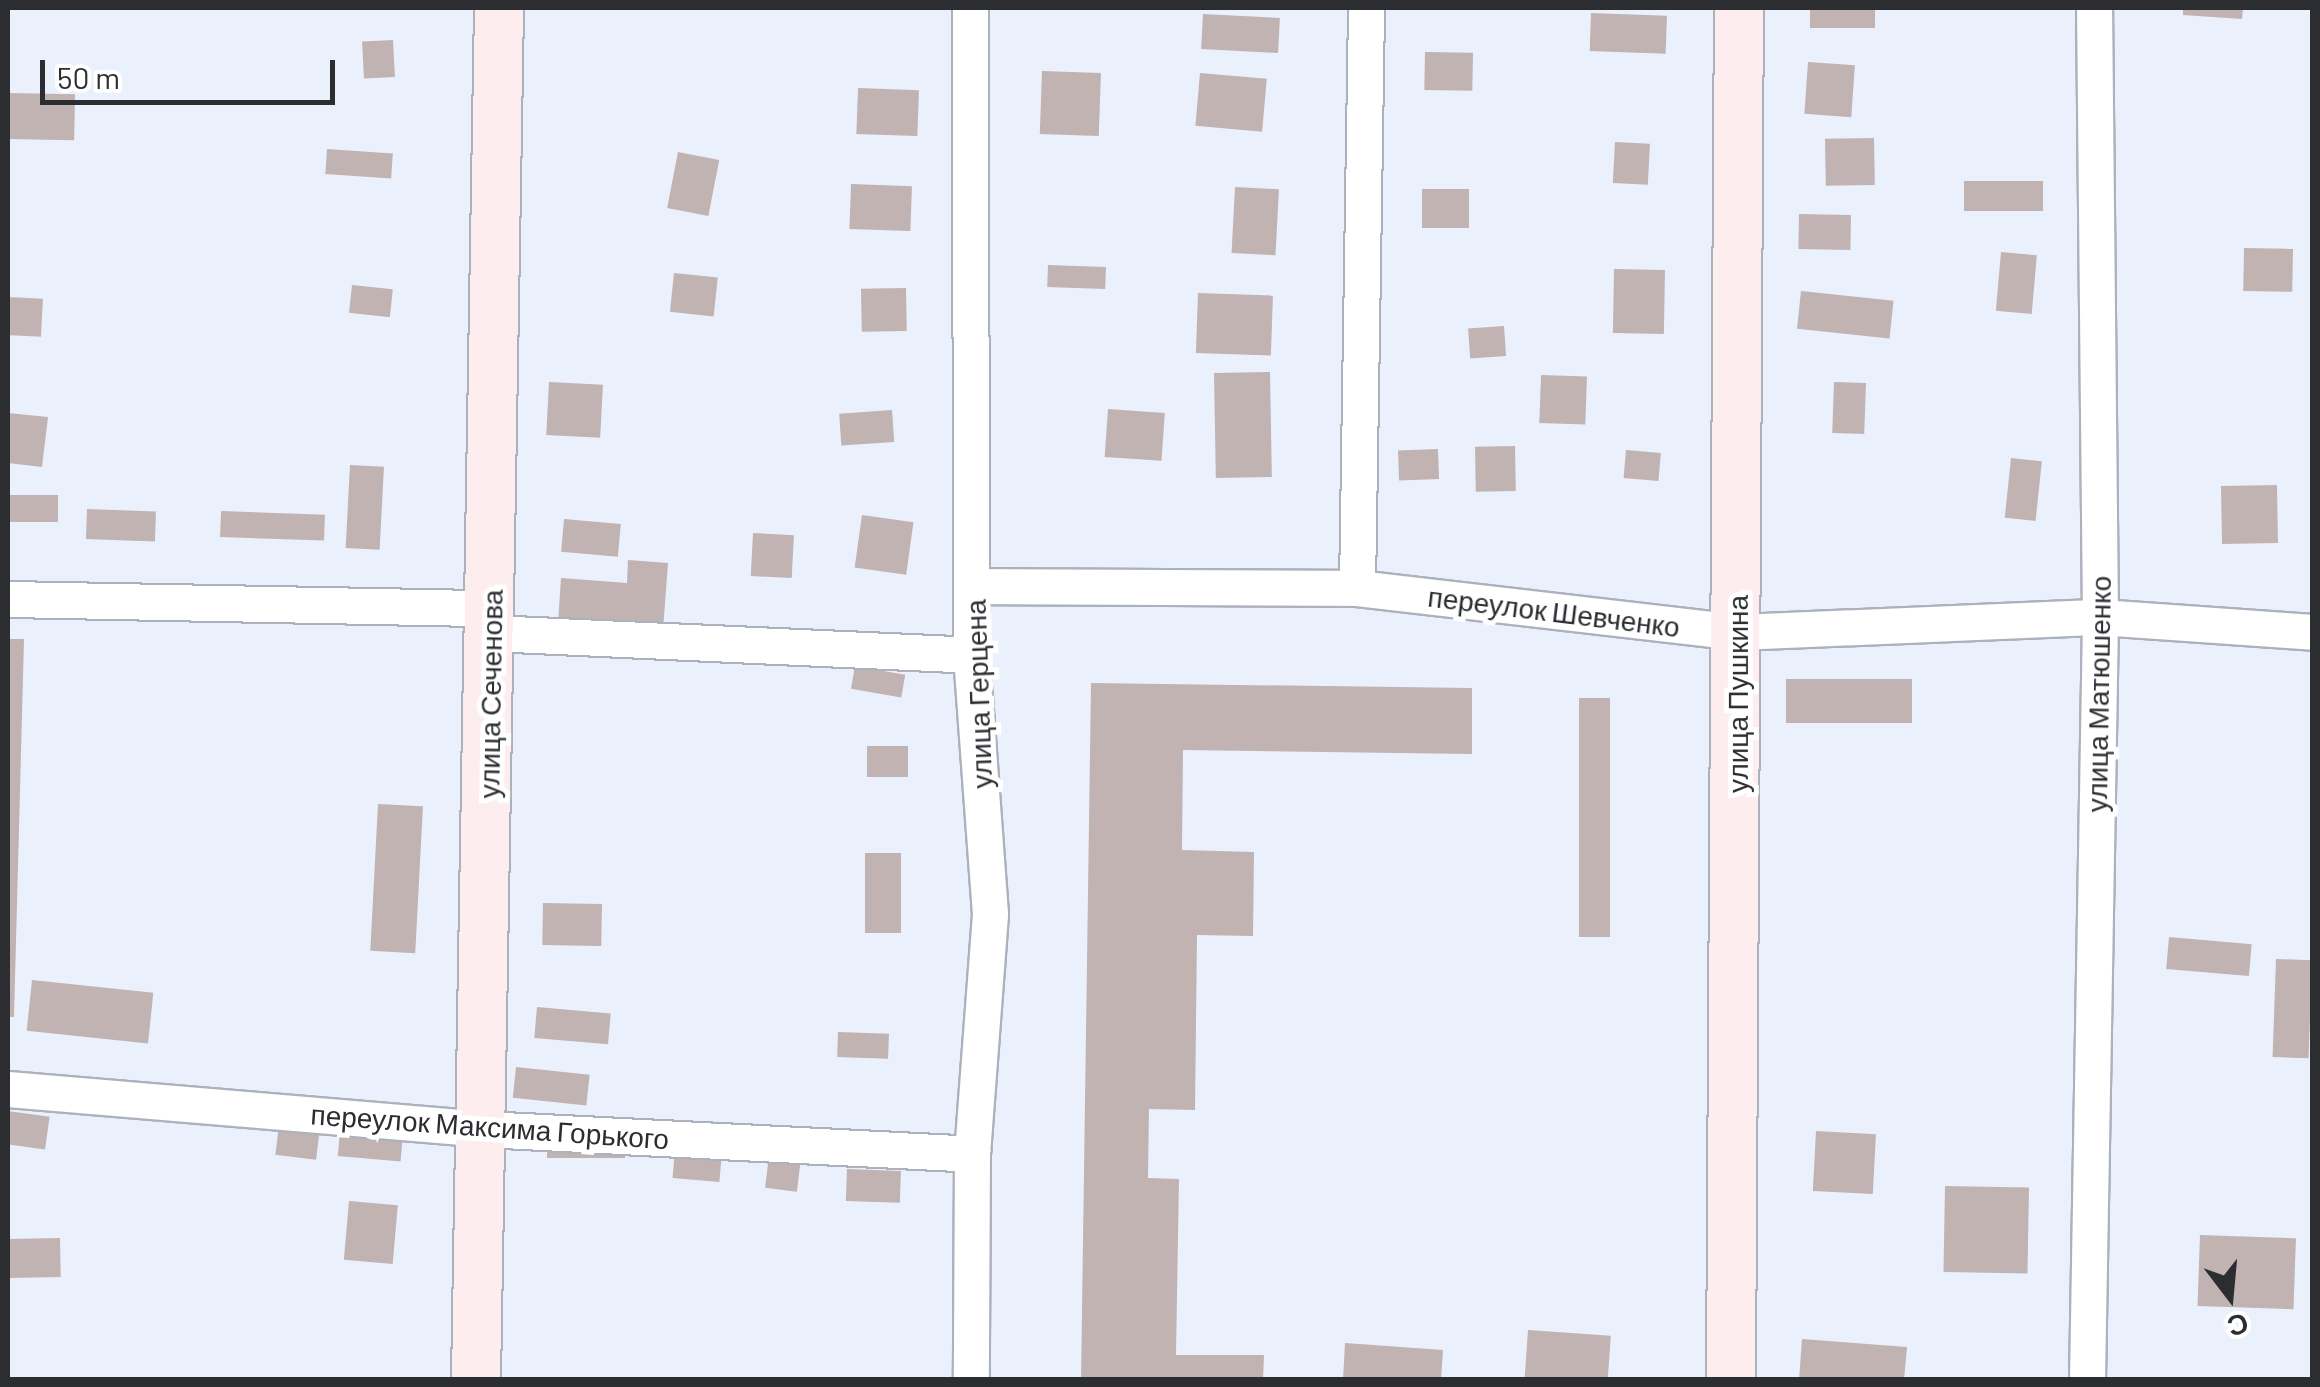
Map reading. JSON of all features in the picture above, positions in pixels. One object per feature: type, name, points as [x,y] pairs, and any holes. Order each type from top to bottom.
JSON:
[{"type":"main road","name":"улица Сеченова","points":[[476,1380],[498,8]]},
{"type":"main road","name":"улица Пушкина","points":[[1732,1380],[1739,8]]},
{"type":"street","name":"улица Герцена","points":[[970,8],[974,586],[971,655],[990,914],[972,1154],[971,1380]]},
{"type":"street","points":[[1357,588],[1366,8]]},
{"type":"street","name":"улица Матюшенко","points":[[2087,1380],[2100,617],[2094,8]]},
{"type":"street","name":"переулок Шевченко","points":[[974,586],[1357,588],[1738,632],[2100,617],[2312,632]]},
{"type":"street","points":[[8,600],[491,621],[971,655]]},
{"type":"street","name":"переулок Максима Горького","points":[[8,1089],[483,1129],[972,1154]]},
{"type":"building","points":[[1810,8],[1875,8],[1875,28],[1810,28]]},
{"type":"building","points":[[2183,8],[2243,8],[2242,19],[2183,15]]},
{"type":"building","points":[[1591,13],[1667,16],[1666,54],[1590,51]]},
{"type":"building","points":[[1203,14],[1280,18],[1278,53],[1201,49]]},
{"type":"building","points":[[393,40],[395,77],[364,79],[362,42]]},
{"type":"building","points":[[1425,52],[1473,53],[1472,91],[1424,90]]},
{"type":"building","points":[[1808,62],[1855,65],[1851,117],[1804,114]]},
{"type":"building","points":[[1042,71],[1101,73],[1099,136],[1040,134]]},
{"type":"building","points":[[1200,73],[1267,79],[1262,132],[1195,126]]},
{"type":"building","points":[[858,88],[919,90],[917,136],[856,134]]},
{"type":"building","points":[[8,93],[75,94],[74,140],[8,139]]},
{"type":"building","points":[[1874,138],[1875,185],[1826,186],[1825,139]]},
{"type":"building","points":[[1615,142],[1650,144],[1648,185],[1613,183]]},
{"type":"building","points":[[327,149],[393,154],[391,179],[325,174]]},
{"type":"building","points":[[678,152],[719,160],[708,216],[667,208]]},
{"type":"building","points":[[1964,181],[2043,181],[2043,211],[1964,211]]},
{"type":"building","points":[[851,184],[912,186],[910,231],[849,229]]},
{"type":"building","points":[[1235,187],[1279,189],[1275,255],[1232,253]]},
{"type":"building","points":[[1422,189],[1469,189],[1469,228],[1422,228]]},
{"type":"building","points":[[1799,214],[1851,215],[1850,250],[1798,249]]},
{"type":"building","points":[[2244,248],[2293,249],[2292,292],[2243,291]]},
{"type":"building","points":[[2001,252],[2037,255],[2032,314],[1996,311]]},
{"type":"building","points":[[1048,265],[1106,267],[1105,289],[1047,287]]},
{"type":"building","points":[[1614,269],[1665,270],[1664,334],[1613,333]]},
{"type":"building","points":[[674,273],[718,278],[714,316],[670,312]]},
{"type":"building","points":[[352,285],[393,289],[390,317],[349,313]]},
{"type":"building","points":[[906,288],[907,331],[862,332],[861,289]]},
{"type":"building","points":[[1801,291],[1893,301],[1890,339],[1797,329]]},
{"type":"building","points":[[1198,293],[1273,296],[1271,356],[1196,353]]},
{"type":"building","points":[[8,297],[43,299],[41,337],[8,335]]},
{"type":"building","points":[[1504,326],[1506,356],[1470,358],[1468,329]]},
{"type":"building","points":[[1270,372],[1272,477],[1216,478],[1214,373]]},
{"type":"building","points":[[1541,375],[1587,377],[1585,425],[1539,423]]},
{"type":"building","points":[[549,382],[603,385],[600,438],[546,435]]},
{"type":"building","points":[[1834,382],[1866,383],[1864,434],[1832,433]]},
{"type":"building","points":[[1108,409],[1165,413],[1162,461],[1105,457]]},
{"type":"building","points":[[892,410],[894,442],[841,446],[839,414]]},
{"type":"building","points":[[8,413],[48,417],[42,467],[8,463]]},
{"type":"building","points":[[1515,446],[1516,491],[1476,492],[1475,447]]},
{"type":"building","points":[[1438,449],[1439,479],[1399,480],[1398,450]]},
{"type":"building","points":[[1626,450],[1661,453],[1658,481],[1624,478]]},
{"type":"building","points":[[2011,458],[2042,461],[2036,521],[2005,518]]},
{"type":"building","points":[[350,465],[384,467],[380,550],[346,548]]},
{"type":"building","points":[[2277,485],[2278,543],[2222,544],[2221,486]]},
{"type":"building","points":[[8,495],[58,495],[58,522],[8,522]]},
{"type":"building","points":[[87,509],[156,511],[155,541],[86,539]]},
{"type":"building","points":[[221,511],[325,515],[324,541],[220,537]]},
{"type":"building","points":[[862,515],[913,522],[906,575],[855,567]]},
{"type":"building","points":[[564,519],[621,524],[618,557],[561,552]]},
{"type":"building","points":[[753,533],[794,535],[792,578],[751,576]]},
{"type":"building","points":[[628,560],[668,563],[663,630],[558,623],[561,578],[627,583]]},
{"type":"building","points":[[8,639],[24,639],[14,1017],[8,1017]]},
{"type":"building","points":[[855,666],[905,675],[901,698],[851,689]]},
{"type":"building","points":[[1786,679],[1912,679],[1912,723],[1786,723]]},
{"type":"building","points":[[1091,683],[1472,688],[1472,754],[1183,750],[1182,850],[1254,852],[1253,936],[1197,935],[1195,1110],[1149,1109],[1148,1178],[1179,1179],[1176,1355],[1264,1355],[1263,1380],[1081,1380]]},
{"type":"building","points":[[1579,698],[1610,698],[1610,937],[1579,937]]},
{"type":"building","points":[[867,746],[908,746],[908,777],[867,777]]},
{"type":"building","points":[[378,804],[423,806],[415,953],[370,951]]},
{"type":"building","points":[[865,853],[901,853],[901,933],[865,933]]},
{"type":"building","points":[[543,903],[602,904],[601,946],[542,945]]},
{"type":"building","points":[[2169,937],[2252,944],[2249,976],[2166,969]]},
{"type":"building","points":[[2276,959],[2312,960],[2309,1058],[2273,1057]]},
{"type":"building","points":[[32,980],[153,993],[148,1043],[27,1031]]},
{"type":"building","points":[[537,1007],[611,1013],[608,1044],[534,1038]]},
{"type":"building","points":[[838,1032],[889,1034],[888,1059],[837,1057]]},
{"type":"building","points":[[516,1067],[590,1075],[586,1106],[513,1098]]},
{"type":"building","points":[[8,1111],[50,1117],[45,1150],[8,1144]]},
{"type":"building","points":[[547,1123],[625,1123],[625,1158],[547,1158]]},
{"type":"building","points":[[279,1125],[320,1130],[316,1160],[275,1155]]},
{"type":"building","points":[[340,1131],[403,1136],[401,1161],[338,1156]]},
{"type":"building","points":[[1816,1131],[1876,1134],[1873,1194],[1813,1191]]},
{"type":"building","points":[[675,1150],[722,1154],[719,1182],[673,1178]]},
{"type":"building","points":[[769,1156],[801,1160],[797,1192],[765,1188]]},
{"type":"building","points":[[847,1169],[901,1171],[900,1203],[846,1201]]},
{"type":"building","points":[[1945,1186],[2029,1187],[2027,1273],[1943,1272]]},
{"type":"building","points":[[349,1201],[398,1205],[393,1264],[344,1260]]},
{"type":"building","points":[[2200,1235],[2296,1238],[2293,1309],[2198,1306]]},
{"type":"building","points":[[60,1238],[61,1277],[9,1278],[8,1239]]},
{"type":"building","points":[[1528,1330],[1611,1336],[1608,1380],[1525,1380]]},
{"type":"building","points":[[1802,1339],[1907,1347],[1904,1380],[1799,1380]]},
{"type":"building","points":[[1345,1343],[1443,1350],[1441,1380],[1343,1380]]}]
